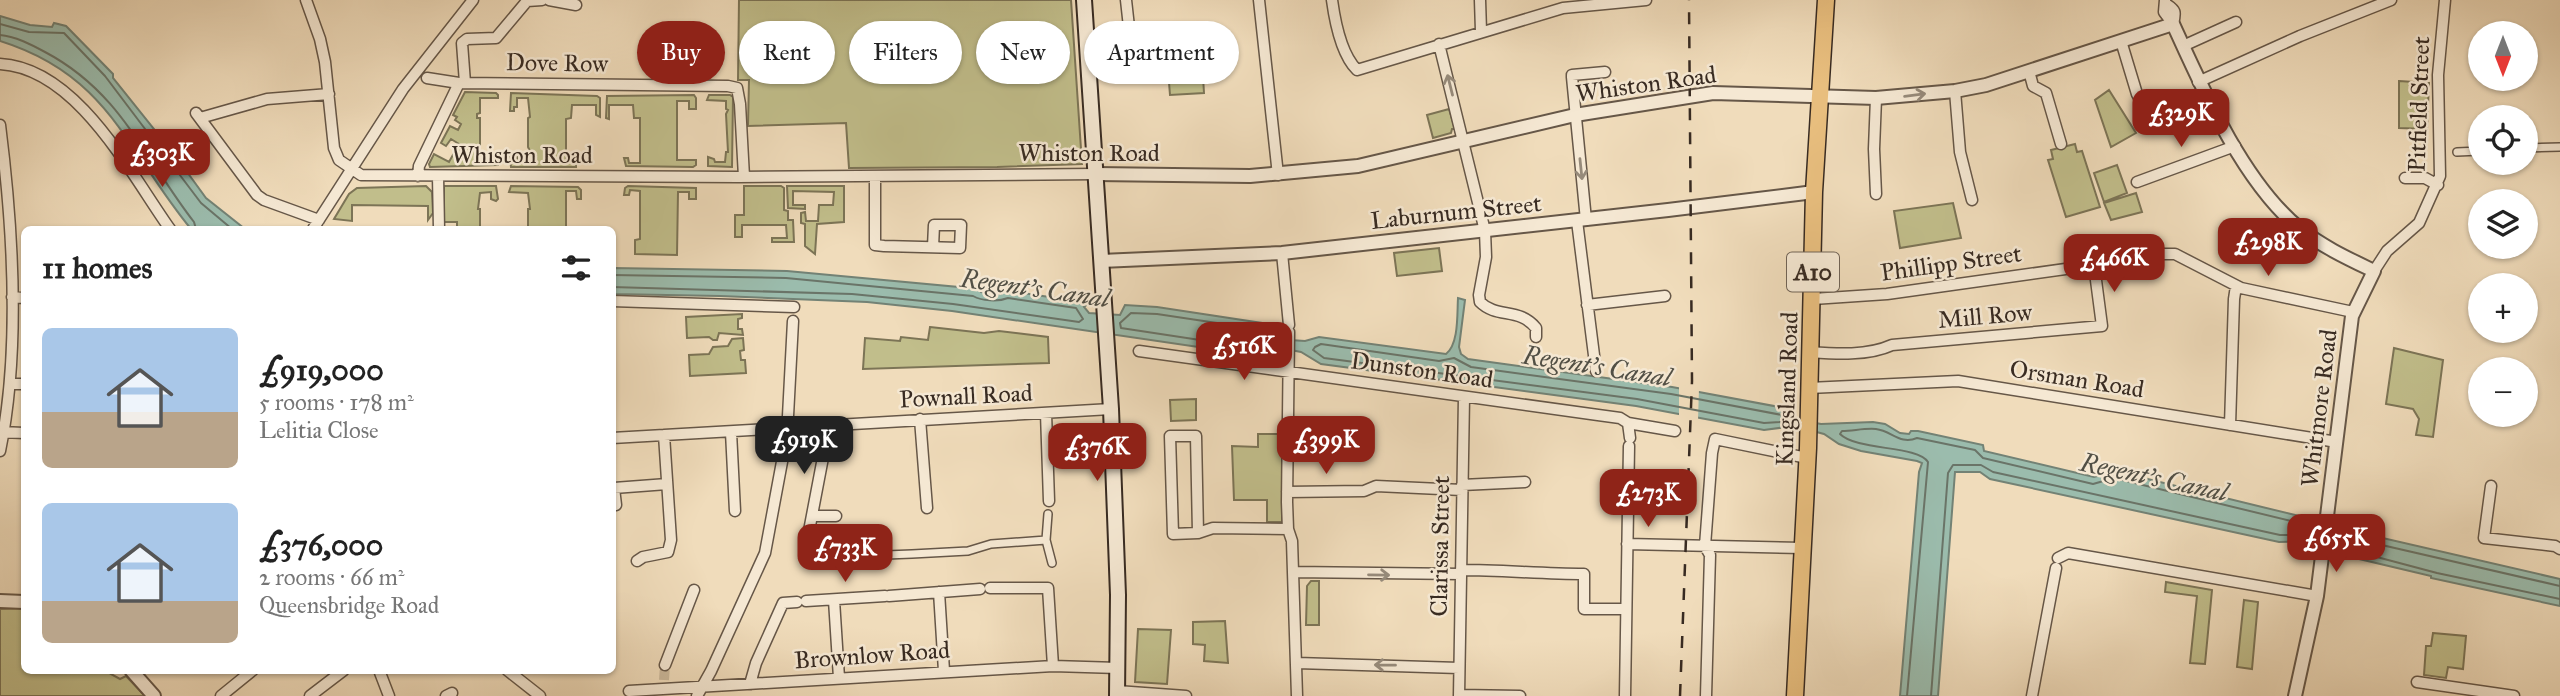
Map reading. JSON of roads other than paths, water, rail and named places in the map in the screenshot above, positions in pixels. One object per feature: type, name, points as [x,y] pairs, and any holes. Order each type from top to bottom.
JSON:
[{"type":"highway","name":"Kingsland Road","points":[[1795,696],[1808,450],[1814,192],[1826,0]]},
{"type":"main road","points":[[1084,0],[1108,343],[1118,569],[1117,693]]},
{"type":"street","points":[[306,0],[320,39],[334,148],[339,160],[352,170]]},
{"type":"street","points":[[329,94],[267,99],[198,115],[257,195],[316,225],[414,73],[473,0]]},
{"type":"street","points":[[418,176],[419,166],[462,83],[462,43],[467,39],[496,38],[527,1],[542,0]]},
{"type":"street","points":[[549,0],[576,5]]},
{"type":"street","points":[[1126,0],[1128,21]]},
{"type":"street","points":[[1259,0],[1278,174]]},
{"type":"street","points":[[1332,0],[1336,25],[1357,70],[1563,4],[1646,0]]},
{"type":"street","points":[[1480,0],[1481,31]]},
{"type":"street","points":[[2198,82],[2300,36],[2391,0]]},
{"type":"street","name":"Pitfield Street","points":[[2374,271],[2387,251],[2419,223],[2438,185],[2441,166],[2438,75],[2445,0]]},
{"type":"street","points":[[2165,2],[2164,12],[2173,24],[2198,82],[2266,196],[2313,239],[2374,271]]},
{"type":"street","points":[[2183,46],[2236,22]]},
{"type":"street","name":"Whiston Road","points":[[352,170],[366,176],[1278,174],[1375,163],[1575,115],[1713,93],[1876,98],[1955,91],[1986,85],[2173,24]]},
{"type":"street","points":[[2121,41],[2137,94],[2150,117]]},
{"type":"street","points":[[1439,44],[1485,231],[1486,257],[1480,302],[1494,311],[1522,316],[1536,328],[1536,337]]},
{"type":"street","points":[[0,64],[16,66],[30,72],[65,92],[86,110],[168,226]]},
{"type":"street","points":[[2028,71],[2033,86],[2046,93],[2061,144]]},
{"type":"street","points":[[1595,371],[1587,304],[1572,75],[1605,72]]},
{"type":"street","name":"Dove Row","points":[[427,78],[462,83],[737,88],[744,177]]},
{"type":"street","points":[[1955,91],[1961,152],[1972,200]]},
{"type":"street","points":[[1876,98],[1876,194]]},
{"type":"street","points":[[0,125],[12,297],[10,384],[0,451]]},
{"type":"street","points":[[2137,182],[2235,146]]},
{"type":"street","points":[[2538,148],[2560,147]]},
{"type":"street","points":[[2457,152],[2468,152]]},
{"type":"street","points":[[438,176],[439,226]]},
{"type":"street","points":[[875,176],[875,245],[960,248],[961,225],[933,225],[933,247]]},
{"type":"street","points":[[2405,178],[2425,178],[2438,185]]},
{"type":"street","name":"Laburnum Street","points":[[1101,261],[1282,253],[1814,192]]},
{"type":"street","points":[[1282,253],[1289,329],[1287,492],[1288,529],[1292,541],[1297,696]]},
{"type":"street","name":"Phillipp Street","points":[[1812,299],[1887,294],[2094,265],[2141,255],[2175,254],[2236,286],[2353,312]]},
{"type":"street","name":"Mill Row","points":[[1811,352],[1838,354],[1884,349],[1892,345],[2102,326],[2094,265]]},
{"type":"street","name":"Whitmore Road","points":[[2295,696],[2317,596],[2353,312],[2374,271]]},
{"type":"street","points":[[2230,425],[2236,286]]},
{"type":"street","points":[[1587,304],[1665,296]]},
{"type":"street","points":[[12,297],[21,298]]},
{"type":"street","points":[[616,301],[794,307]]},
{"type":"street","points":[[699,691],[711,671],[765,552],[788,427],[793,321]]},
{"type":"street","name":"Dunston Road","points":[[1139,351],[1620,418],[1628,423],[1675,431]]},
{"type":"street","name":"Orsman Road","points":[[1809,388],[1958,381],[2337,442]]},
{"type":"street","points":[[10,384],[21,384]]},
{"type":"street","name":"Clarissa Street","points":[[1459,695],[1464,397]]},
{"type":"street","name":"Pownall Road","points":[[616,438],[1111,409]]},
{"type":"street","points":[[1046,413],[1049,501]]},
{"type":"street","points":[[920,419],[927,508]]},
{"type":"street","points":[[1625,696],[1630,442],[1628,423]]},
{"type":"street","points":[[829,426],[809,531],[813,551],[822,557],[861,550],[886,555],[968,551],[991,544],[1046,540]]},
{"type":"street","points":[[2,432],[21,433]]},
{"type":"street","points":[[731,432],[735,511]]},
{"type":"street","points":[[637,561],[643,557],[668,552],[671,540],[664,435]]},
{"type":"street","points":[[1198,533],[1196,436],[1170,436],[1173,534],[1198,533],[1213,528],[1288,529]]},
{"type":"street","points":[[1706,696],[1710,555],[1705,546],[1715,439],[1808,450]]},
{"type":"street","points":[[1287,492],[1364,491],[1376,486],[1462,487],[1525,482]]},
{"type":"street","points":[[616,488],[667,484]]},
{"type":"street","points":[[2491,486],[2484,538],[2555,546],[2560,549]]},
{"type":"street","points":[[1048,514],[1046,540],[1052,563]]},
{"type":"street","points":[[812,516],[835,516]]},
{"type":"street","points":[[1627,544],[1802,548]]},
{"type":"street","points":[[2032,696],[2057,563],[2068,552],[2317,596]]},
{"type":"street","points":[[1293,572],[1516,570],[1526,573],[1584,574],[1584,609],[1626,609]]},
{"type":"street","points":[[750,684],[756,663],[783,603],[985,589],[1048,589],[1053,666]]},
{"type":"street","points":[[665,665],[665,659],[694,590]]},
{"type":"street","points":[[939,592],[944,671]]},
{"type":"street","points":[[834,600],[839,678]]},
{"type":"street","points":[[0,601],[21,602]]},
{"type":"street","points":[[1297,663],[1460,667]]},
{"type":"street","name":"Brownlow Road","points":[[629,691],[665,684],[699,691],[750,684],[944,671],[1053,666],[1118,667]]},
{"type":"street","points":[[135,674],[154,696]]},
{"type":"street","points":[[221,696],[248,674]]},
{"type":"street","points":[[310,696],[339,674]]},
{"type":"street","points":[[381,674],[389,696]]},
{"type":"street","points":[[512,674],[540,696]]},
{"type":"street","points":[[2417,682],[2514,696]]},
{"type":"street","points":[[1117,693],[1186,696]]},
{"type":"street","points":[[1459,695],[1520,696]]},
{"type":"water","points":[[0,16],[30,25],[52,27],[54,23],[66,26],[113,74],[113,78],[206,198],[241,226],[189,226],[112,118],[91,95],[67,74],[37,56],[0,41]]},
{"type":"water","points":[[616,268],[787,271],[980,289],[981,292],[1001,294],[1003,290],[1089,303],[1084,307],[1089,313],[1120,315],[1125,305],[1157,307],[1262,323],[1275,339],[1305,341],[1319,337],[1446,354],[1455,336],[1458,298],[1465,300],[1459,347],[1461,354],[1468,359],[1672,387],[1790,409],[1795,419],[1821,424],[1885,424],[1900,433],[1918,431],[1983,445],[1984,451],[2094,477],[2115,471],[2299,516],[2314,530],[2337,535],[2361,533],[2560,579],[2560,606],[2431,578],[2355,558],[2335,545],[2311,541],[2279,542],[1990,479],[1980,472],[1955,472],[1938,696],[1900,696],[1919,472],[1922,463],[1917,461],[1861,451],[1839,444],[1824,434],[1794,426],[1764,430],[1636,406],[1321,364],[1301,352],[1280,348],[1246,354],[952,311],[867,302],[616,294]]},
{"type":"tunnel","points":[[664,680],[665,665]]},
{"type":"railway","points":[[1680,696],[1692,381],[1689,0]]},
{"type":"water label","name":"Regent's Canal","points":[[1035,288]]},
{"type":"water label","name":"Regent's Canal","points":[[1597,366]]},
{"type":"water label","name":"Regent's Canal","points":[[2154,477]]}]
